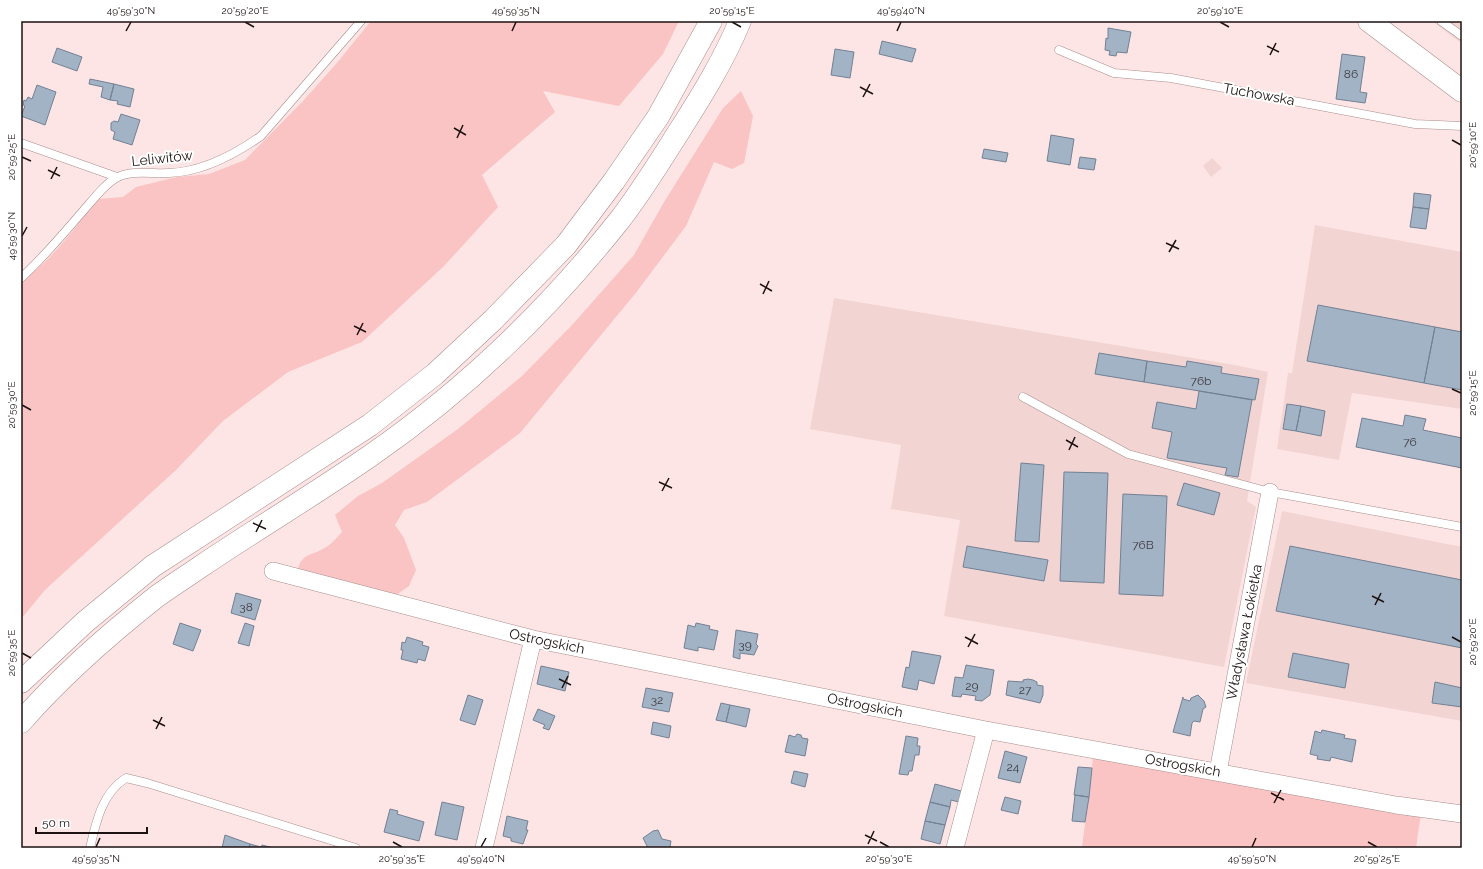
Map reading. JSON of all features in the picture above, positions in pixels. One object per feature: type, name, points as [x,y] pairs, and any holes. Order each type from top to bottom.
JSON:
[{"type":"main road","points":[[21,682],[85,622],[153,566],[370,425],[435,374],[493,320],[566,245],[614,181],[658,117],[711,21]]},
{"type":"main road","points":[[21,722],[43,696],[157,596],[370,456],[447,397],[530,323],[619,220],[654,171],[713,76],[740,21]]},
{"type":"main road","points":[[1369,21],[1462,91]]},
{"type":"street","name":"Władysława Łokietka","points":[[1218,772],[1270,492]]},
{"type":"street","name":"Ostrogskich","points":[[273,571],[532,639],[986,730],[1396,805],[1462,814]]},
{"type":"street","points":[[484,848],[532,639]]},
{"type":"street","points":[[955,848],[986,730]]},
{"type":"lane","name":"Leliwitów","points":[[21,278],[58,240],[102,189],[117,177],[136,173],[190,171],[218,161],[243,148],[261,136],[361,21]]},
{"type":"lane","points":[[1441,21],[1462,36]]},
{"type":"lane","name":"Tuchowska","points":[[1059,50],[1114,72],[1170,78],[1415,124],[1462,126]]},
{"type":"lane","points":[[21,143],[117,177]]},
{"type":"lane","points":[[1023,397],[1128,454],[1270,492],[1462,527]]},
{"type":"lane","points":[[90,848],[97,820],[108,795],[115,785],[126,778],[147,782],[356,848]]},
{"type":"shaded area","points":[[371,21],[679,21],[663,54],[619,106],[543,91],[555,112],[482,175],[498,207],[444,266],[362,342],[288,372],[223,421],[176,470],[45,590],[21,619],[21,281],[53,254],[98,199],[123,197],[136,187],[177,177],[209,174],[245,160],[303,101]]},
{"type":"shaded area","points":[[1432,21],[1462,21],[1462,44]]},
{"type":"shaded area","points":[[741,91],[753,116],[744,163],[732,169],[714,162],[686,226],[635,294],[520,433],[427,502],[404,510],[395,525],[404,538],[416,570],[409,586],[389,600],[296,575],[298,567],[304,558],[328,546],[342,532],[335,515],[358,496],[382,483],[458,429],[522,376],[573,324],[634,255],[664,202],[723,108]]},
{"type":"shaded area","points":[[1212,158],[1222,168],[1211,177],[1203,166]]},
{"type":"shaded area","points":[[1315,225],[1462,252],[1462,409],[1352,393],[1339,460],[1277,449],[1288,373],[1292,373]]},
{"type":"shaded area","points":[[834,298],[1235,365],[1268,372],[1247,501],[1256,507],[1224,667],[944,616],[960,520],[891,509],[901,445],[810,429]]},
{"type":"shaded area","points":[[1282,511],[1462,547],[1462,721],[1246,683]]},
{"type":"shaded area","points":[[1093,758],[1421,813],[1416,848],[1082,848]]},
{"type":"building","points":[[1108,28],[1131,32],[1127,53],[1117,52],[1116,56],[1109,55],[1110,51],[1105,50],[1106,38],[1108,39]]},
{"type":"building","points":[[882,41],[916,49],[912,62],[879,54]]},
{"type":"building","points":[[57,48],[82,57],[77,71],[52,62]]},
{"type":"building","points":[[835,49],[854,52],[850,78],[831,75]]},
{"type":"building","points":[[1342,54],[1365,57],[1360,92],[1367,93],[1365,103],[1336,99]]},
{"type":"building","points":[[90,79],[114,84],[110,100],[101,97],[103,87],[89,84]]},
{"type":"building","points":[[114,84],[134,89],[130,107],[117,104],[118,101],[110,100]]},
{"type":"building","points":[[37,85],[56,92],[45,125],[21,116],[25,106],[23,105],[24,100],[26,101],[28,97],[32,99]]},
{"type":"building","points":[[121,114],[140,120],[132,145],[113,139],[115,132],[111,130],[111,123],[114,121],[118,122]]},
{"type":"building","points":[[1051,135],[1074,139],[1070,165],[1047,161]]},
{"type":"building","points":[[984,149],[1008,153],[1006,162],[982,158]]},
{"type":"building","points":[[1080,157],[1096,159],[1094,170],[1078,168]]},
{"type":"building","points":[[1414,193],[1431,195],[1429,209],[1413,207]]},
{"type":"building","points":[[1413,207],[1429,209],[1426,229],[1410,227]]},
{"type":"building","points":[[1318,305],[1435,327],[1424,383],[1307,361]]},
{"type":"building","points":[[1435,327],[1462,332],[1462,390],[1424,383]]},
{"type":"building","points":[[1099,353],[1147,361],[1144,382],[1095,374]]},
{"type":"building","points":[[1147,361],[1186,367],[1187,361],[1222,367],[1221,373],[1259,379],[1255,400],[1144,382]]},
{"type":"building","points":[[1199,391],[1252,400],[1238,477],[1225,475],[1227,468],[1167,458],[1172,432],[1152,428],[1157,402],[1196,409]]},
{"type":"building","points":[[1287,404],[1301,406],[1296,431],[1283,429]]},
{"type":"building","points":[[1301,406],[1325,411],[1321,436],[1296,431]]},
{"type":"building","points":[[1405,415],[1426,419],[1423,430],[1462,438],[1462,468],[1356,447],[1362,418],[1403,426]]},
{"type":"building","points":[[1021,463],[1044,465],[1039,542],[1015,541]]},
{"type":"building","points":[[1064,472],[1108,473],[1104,583],[1060,581]]},
{"type":"building","points":[[1184,483],[1220,493],[1214,515],[1177,505]]},
{"type":"building","points":[[1123,494],[1167,496],[1163,596],[1119,594]]},
{"type":"building","points":[[967,546],[1048,560],[1044,581],[963,567]]},
{"type":"building","points":[[1290,546],[1462,580],[1462,648],[1276,611]]},
{"type":"building","points":[[236,593],[261,600],[255,620],[231,613]]},
{"type":"building","points":[[180,623],[201,630],[193,651],[173,644]]},
{"type":"building","points":[[245,623],[254,626],[249,646],[238,643]]},
{"type":"building","points":[[696,623],[710,626],[709,629],[718,631],[714,650],[698,647],[698,651],[684,648],[688,625],[695,627]]},
{"type":"building","points":[[736,630],[758,634],[756,644],[758,646],[754,655],[740,653],[740,659],[733,657]]},
{"type":"building","points":[[407,637],[423,642],[422,645],[429,647],[425,661],[418,659],[417,663],[401,659],[403,650],[401,650],[402,642],[405,643]]},
{"type":"building","points":[[912,651],[941,656],[934,684],[919,680],[917,690],[902,687],[906,667],[909,668]]},
{"type":"building","points":[[1293,653],[1349,664],[1345,688],[1288,677]]},
{"type":"building","points":[[966,665],[994,670],[990,695],[982,701],[975,700],[976,696],[962,694],[961,697],[952,696],[955,677],[963,678]]},
{"type":"building","points":[[541,666],[569,672],[565,691],[537,684]]},
{"type":"building","points":[[1028,679],[1037,682],[1037,685],[1043,686],[1043,695],[1040,703],[1006,695],[1008,681],[1023,682],[1023,680]]},
{"type":"building","points":[[1435,682],[1462,688],[1462,707],[1432,703]]},
{"type":"building","points":[[646,688],[673,693],[669,712],[642,707]]},
{"type":"building","points":[[468,695],[483,700],[475,725],[460,720]]},
{"type":"building","points":[[1198,695],[1204,701],[1206,707],[1203,709],[1200,722],[1194,721],[1192,723],[1190,736],[1173,732],[1183,697],[1183,699],[1190,701],[1191,698]]},
{"type":"building","points":[[721,703],[730,705],[726,722],[716,720]]},
{"type":"building","points":[[730,705],[750,709],[746,727],[726,722]]},
{"type":"building","points":[[538,709],[555,716],[549,730],[543,728],[545,725],[533,720]]},
{"type":"building","points":[[653,722],[671,726],[669,738],[651,734]]},
{"type":"building","points":[[1322,730],[1345,735],[1344,738],[1356,740],[1352,762],[1331,757],[1330,761],[1317,759],[1318,756],[1310,754],[1315,731],[1321,733]]},
{"type":"building","points":[[797,734],[801,735],[802,738],[808,739],[805,756],[785,752],[789,735],[795,737]]},
{"type":"building","points":[[906,736],[918,738],[917,746],[920,746],[919,755],[915,755],[912,771],[909,771],[908,775],[899,774]]},
{"type":"building","points":[[1005,751],[1027,757],[1020,783],[998,778]]},
{"type":"building","points":[[1078,767],[1092,768],[1089,797],[1074,795]]},
{"type":"building","points":[[794,771],[808,774],[805,787],[791,783]]},
{"type":"building","points":[[935,784],[965,792],[963,803],[951,800],[950,807],[930,802]]},
{"type":"building","points":[[1075,795],[1089,797],[1085,822],[1072,821]]},
{"type":"building","points":[[1005,797],[1021,801],[1018,814],[1001,810]]},
{"type":"building","points":[[442,802],[464,807],[457,840],[435,835]]},
{"type":"building","points":[[930,802],[950,807],[945,825],[925,821]]},
{"type":"building","points":[[390,809],[398,811],[397,814],[424,822],[419,841],[384,832]]},
{"type":"building","points":[[507,816],[528,821],[526,830],[528,830],[523,844],[511,841],[511,838],[503,836]]},
{"type":"building","points":[[925,821],[945,825],[940,844],[921,839]]},
{"type":"building","points":[[658,830],[662,839],[671,841],[670,847],[674,848],[648,848],[643,838],[653,831]]},
{"type":"building","points":[[225,835],[250,844],[249,848],[222,848]]},
{"type":"building","points":[[250,844],[261,847],[262,845],[274,848],[249,848]]}]
